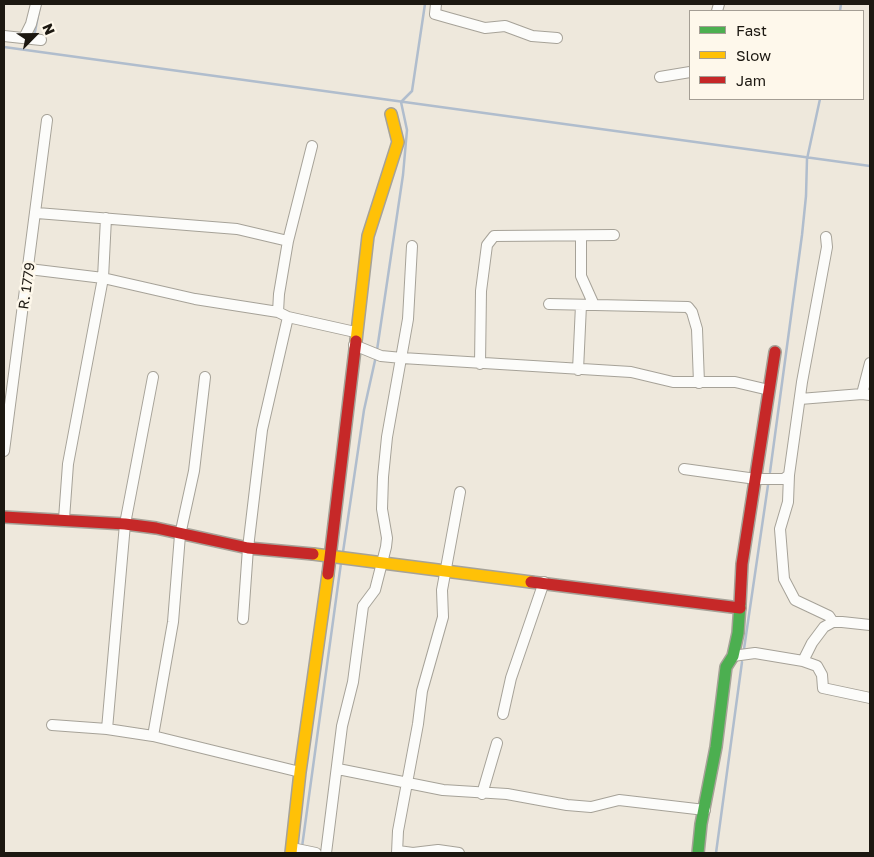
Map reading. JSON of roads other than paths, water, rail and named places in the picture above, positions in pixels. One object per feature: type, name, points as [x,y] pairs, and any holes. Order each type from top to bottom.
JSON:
[{"type":"street","points":[[27,38],[36,4]]},
{"type":"street","points":[[436,4],[435,14],[448,18],[485,28],[510,27],[540,37],[557,38]]},
{"type":"street","points":[[4,36],[41,40]]},
{"type":"street","points":[[660,77],[689,72]]},
{"type":"street","points":[[301,851],[300,772],[338,556],[355,332],[372,219],[397,150],[398,142],[391,114]]},
{"type":"street","name":"R. 1779","points":[[4,452],[6,410],[37,213],[47,120]]},
{"type":"street","points":[[278,312],[279,294],[288,241],[312,146]]},
{"type":"street","points":[[37,213],[237,229],[288,241]]},
{"type":"street","points":[[64,520],[68,464],[102,278],[106,218]]},
{"type":"street","points":[[480,364],[481,291],[487,245],[494,236],[614,235]]},
{"type":"street","points":[[581,236],[581,276],[594,305]]},
{"type":"street","points":[[826,237],[827,247],[800,399],[789,475],[788,502],[780,529],[784,578],[795,600],[829,616],[833,622]]},
{"type":"street","points":[[326,853],[338,770],[342,726],[353,682],[363,606],[374,590],[387,538],[382,504],[387,436],[408,319],[412,246]]},
{"type":"street","points":[[29,269],[102,278],[195,299],[278,312],[288,317],[355,332]]},
{"type":"street","points":[[549,304],[688,307],[692,312],[697,329],[696,370],[699,383]]},
{"type":"street","points":[[578,370],[581,305]]},
{"type":"street","points":[[244,618],[248,548],[262,430],[288,317]]},
{"type":"street","points":[[354,345],[377,355],[402,358],[631,372],[673,382],[735,382],[769,390]]},
{"type":"street","points":[[698,853],[701,824],[716,747],[726,667],[733,656],[740,608],[742,564],[775,352]]},
{"type":"street","points":[[800,399],[866,395],[870,363]]},
{"type":"street","points":[[153,736],[172,622],[180,535],[194,471],[205,376]]},
{"type":"street","points":[[107,729],[125,524],[153,377]]},
{"type":"street","points":[[684,469],[756,479],[784,479],[789,475]]},
{"type":"street","points":[[460,492],[442,590],[443,618],[422,691],[418,724],[398,831],[398,852],[413,853],[438,850],[460,853]]},
{"type":"street","points":[[4,517],[125,524],[156,528],[180,535],[248,548],[338,556],[740,608]]},
{"type":"street","points":[[503,714],[511,678],[544,582]]},
{"type":"street","points":[[803,660],[818,634],[833,622],[870,625]]},
{"type":"street","points":[[733,656],[755,652],[803,660],[817,666],[822,675],[823,688],[870,698]]},
{"type":"street","points":[[52,725],[107,729],[153,736],[300,772]]},
{"type":"street","points":[[482,794],[497,743]]},
{"type":"street","points":[[338,770],[407,783],[482,794],[507,794],[590,807],[619,800],[705,810]]},
{"type":"waterway","points":[[377,350],[403,175],[407,130],[401,102],[412,91],[425,4]]},
{"type":"waterway","points":[[840,10],[841,4]]},
{"type":"waterway","points":[[34,37],[39,10]]},
{"type":"waterway","points":[[4,47],[870,166]]},
{"type":"waterway","points":[[770,472],[802,235],[807,159],[820,100]]},
{"type":"waterway","points":[[343,552],[364,410],[376,356]]},
{"type":"waterway","points":[[744,649],[768,485]]},
{"type":"waterway","points":[[302,847],[341,563]]},
{"type":"waterway","points":[[716,853],[742,662]]}]
